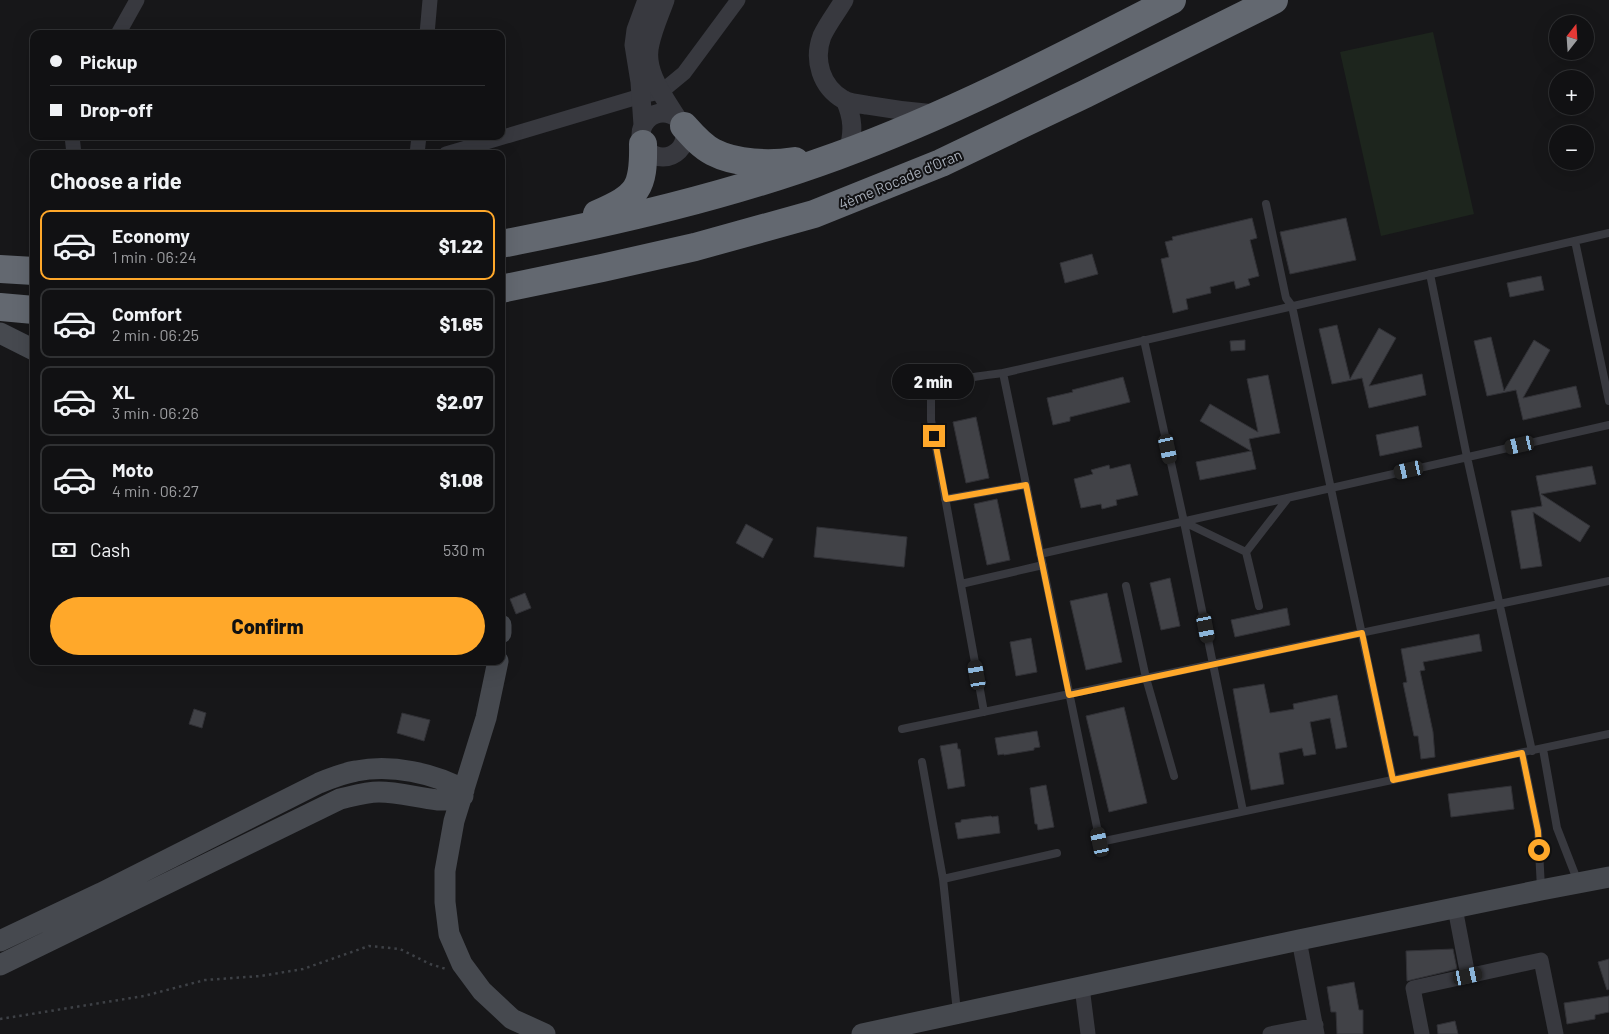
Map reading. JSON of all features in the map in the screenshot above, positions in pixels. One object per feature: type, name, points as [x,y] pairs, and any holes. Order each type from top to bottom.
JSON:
[{"type":"highway","points":[[505,243],[646,213],[723,193],[844,153],[1022,75],[1172,0]]},
{"type":"highway","name":"4ème Rocade d'Oran","points":[[505,288],[695,246],[823,210],[941,163],[1274,0]]},
{"type":"highway","points":[[680,122],[698,142],[713,152],[737,160],[771,163],[790,162],[844,153]]},
{"type":"highway","points":[[545,236],[619,205],[632,195],[642,178],[643,135]]},
{"type":"highway","points":[[0,269],[30,271]]},
{"type":"highway","points":[[0,308],[30,310]]},
{"type":"main road","points":[[0,333],[30,348]]},
{"type":"main road","points":[[497,665],[486,718],[454,821],[449,847],[445,871],[445,902],[449,934],[462,964],[482,991],[512,1019],[545,1034]]},
{"type":"main road","points":[[437,778],[453,771],[475,753]]},
{"type":"main road","points":[[0,941],[101,893],[320,783],[340,775],[372,769],[412,772],[437,778],[463,793]]},
{"type":"main road","points":[[0,965],[340,799],[379,792],[424,799],[445,800],[463,793]]},
{"type":"main road","points":[[424,799],[442,820],[449,847]]},
{"type":"main road","points":[[862,1034],[1299,940],[1609,877]]},
{"type":"street","points":[[120,30],[137,0]]},
{"type":"street","points":[[427,30],[430,0]]},
{"type":"street","points":[[647,0],[636,30],[634,44],[641,96],[643,135],[647,151],[661,158],[676,154],[682,148],[686,133],[661,92],[648,61],[649,45],[665,0]]},
{"type":"street","points":[[505,136],[641,96],[661,92],[684,73],[738,0]]},
{"type":"street","points":[[844,0],[822,38],[818,57],[820,72],[826,84],[845,100],[850,112],[853,125],[852,138],[844,153]]},
{"type":"street","points":[[845,100],[900,111],[936,114]]},
{"type":"street","points":[[643,135],[652,115],[665,112],[680,122]]},
{"type":"street","points":[[459,150],[493,140]]},
{"type":"street","points":[[1455,908],[1468,976]]},
{"type":"street","points":[[1270,1034],[1317,1030],[1299,940]]},
{"type":"street","points":[[1422,1034],[1413,988],[1542,960],[1556,1034]]},
{"type":"street","points":[[1082,987],[1088,1034]]},
{"type":"lane","points":[[1266,204],[1286,298],[1292,306],[1393,780]]},
{"type":"lane","points":[[984,712],[931,420],[931,393],[942,385],[977,376],[1003,373],[1609,233]]},
{"type":"lane","points":[[1575,241],[1609,401]]},
{"type":"lane","points":[[1430,274],[1467,457],[1532,751]]},
{"type":"lane","points":[[1144,340],[1214,664],[1243,811]]},
{"type":"lane","points":[[1003,373],[1100,842],[1609,734]]},
{"type":"lane","points":[[1040,554],[1609,425]]},
{"type":"lane","points":[[946,499],[1026,485]]},
{"type":"lane","points":[[1246,552],[1288,498]]},
{"type":"lane","points":[[1184,522],[1246,552],[1260,606]]},
{"type":"lane","points":[[961,584],[1043,565]]},
{"type":"lane","points":[[902,729],[1609,580]]},
{"type":"lane","points":[[1126,586],[1146,678],[1174,776]]},
{"type":"lane","points":[[1542,748],[1557,828],[1578,883]]},
{"type":"lane","points":[[1522,753],[1538,831],[1541,890]]},
{"type":"lane","points":[[922,762],[942,879],[958,1014]]},
{"type":"lane","points":[[942,879],[1057,853]]},
{"type":"path","points":[[0,1019],[144,996],[205,980],[261,976],[303,969],[369,946],[400,949],[430,964],[445,969],[452,970],[462,964]]},
{"type":"shaded area","points":[[1433,32],[1474,214],[1381,236],[1340,52]]},
{"type":"building","points":[[1252,218],[1257,238],[1250,240],[1259,276],[1248,279],[1250,285],[1236,289],[1234,281],[1210,287],[1211,293],[1186,299],[1188,309],[1173,313],[1161,259],[1169,257],[1165,242],[1173,240],[1172,237]]},
{"type":"building","points":[[1346,218],[1356,260],[1290,274],[1280,232]]},
{"type":"building","points":[[1092,254],[1098,274],[1065,283],[1060,263]]},
{"type":"building","points":[[1541,276],[1544,290],[1510,297],[1507,283]]},
{"type":"building","points":[[1337,325],[1350,379],[1379,328],[1396,338],[1369,386],[1422,374],[1426,395],[1369,408],[1362,378],[1332,384],[1319,329]]},
{"type":"building","points":[[1491,337],[1504,391],[1534,340],[1550,350],[1523,398],[1576,386],[1581,407],[1523,420],[1516,390],[1487,396],[1474,341]]},
{"type":"building","points":[[1245,340],[1245,350],[1231,351],[1230,341]]},
{"type":"building","points":[[1268,375],[1280,433],[1249,439],[1256,469],[1200,480],[1196,462],[1251,451],[1200,421],[1210,404],[1258,432],[1247,379]]},
{"type":"building","points":[[1123,377],[1130,402],[1070,417],[1070,421],[1053,425],[1047,398]]},
{"type":"building","points":[[976,417],[989,478],[966,483],[953,422]]},
{"type":"building","points":[[1418,426],[1422,447],[1380,456],[1376,435]]},
{"type":"building","points":[[1130,464],[1138,495],[1116,500],[1117,505],[1102,509],[1101,504],[1081,508],[1074,479],[1093,474],[1091,470],[1109,465],[1110,469]]},
{"type":"building","points":[[1592,466],[1596,484],[1541,494],[1590,526],[1580,542],[1533,512],[1542,566],[1521,569],[1511,511],[1542,506],[1536,476]]},
{"type":"building","points":[[997,499],[1010,560],[987,565],[974,504]]},
{"type":"building","points":[[746,524],[773,539],[763,558],[736,543]]},
{"type":"building","points":[[817,527],[907,537],[904,567],[814,557]]},
{"type":"building","points":[[1170,578],[1180,626],[1161,630],[1150,583]]},
{"type":"building","points":[[525,593],[531,608],[516,614],[510,599]]},
{"type":"building","points":[[1107,593],[1122,662],[1086,670],[1070,601]]},
{"type":"building","points":[[1287,608],[1290,625],[1235,637],[1231,620]]},
{"type":"building","points":[[1479,634],[1482,651],[1423,662],[1425,670],[1420,671],[1433,732],[1435,757],[1421,759],[1418,736],[1414,736],[1403,683],[1407,682],[1401,649]]},
{"type":"building","points":[[1031,638],[1037,672],[1016,676],[1010,642]]},
{"type":"building","points":[[1264,684],[1270,713],[1294,709],[1293,704],[1337,695],[1347,747],[1336,749],[1330,718],[1310,722],[1316,754],[1304,756],[1302,748],[1279,753],[1284,784],[1251,790],[1233,689]]},
{"type":"building","points":[[1124,707],[1147,803],[1109,812],[1086,716]]},
{"type":"building","points":[[194,709],[206,713],[202,728],[189,724]]},
{"type":"building","points":[[402,713],[430,720],[424,741],[397,733]]},
{"type":"building","points":[[1037,731],[1040,747],[1034,748],[1034,750],[998,755],[995,738]]},
{"type":"building","points":[[957,743],[958,749],[960,749],[965,786],[948,789],[940,746]]},
{"type":"building","points":[[1046,785],[1054,827],[1038,830],[1037,824],[1035,824],[1030,788]]},
{"type":"building","points":[[1511,786],[1514,809],[1451,817],[1448,794]]},
{"type":"building","points":[[998,816],[1000,833],[958,839],[955,823],[961,822],[961,820]]},
{"type":"building","points":[[1453,949],[1457,969],[1407,981],[1406,951]]},
{"type":"building","points":[[1609,959],[1609,989],[1607,990],[1598,962]]},
{"type":"building","points":[[1354,982],[1359,1010],[1363,1010],[1363,1034],[1337,1034],[1336,1012],[1331,1012],[1327,987]]},
{"type":"building","points":[[1609,996],[1609,1012],[1595,1015],[1595,1019],[1567,1024],[1564,1003]]},
{"type":"building","points":[[1455,1021],[1458,1034],[1438,1034],[1437,1025]]},
{"type":"route","points":[[934,436],[946,499],[1026,485],[1069,695],[1362,633],[1393,780],[1522,753],[1538,831],[1539,850]]}]
